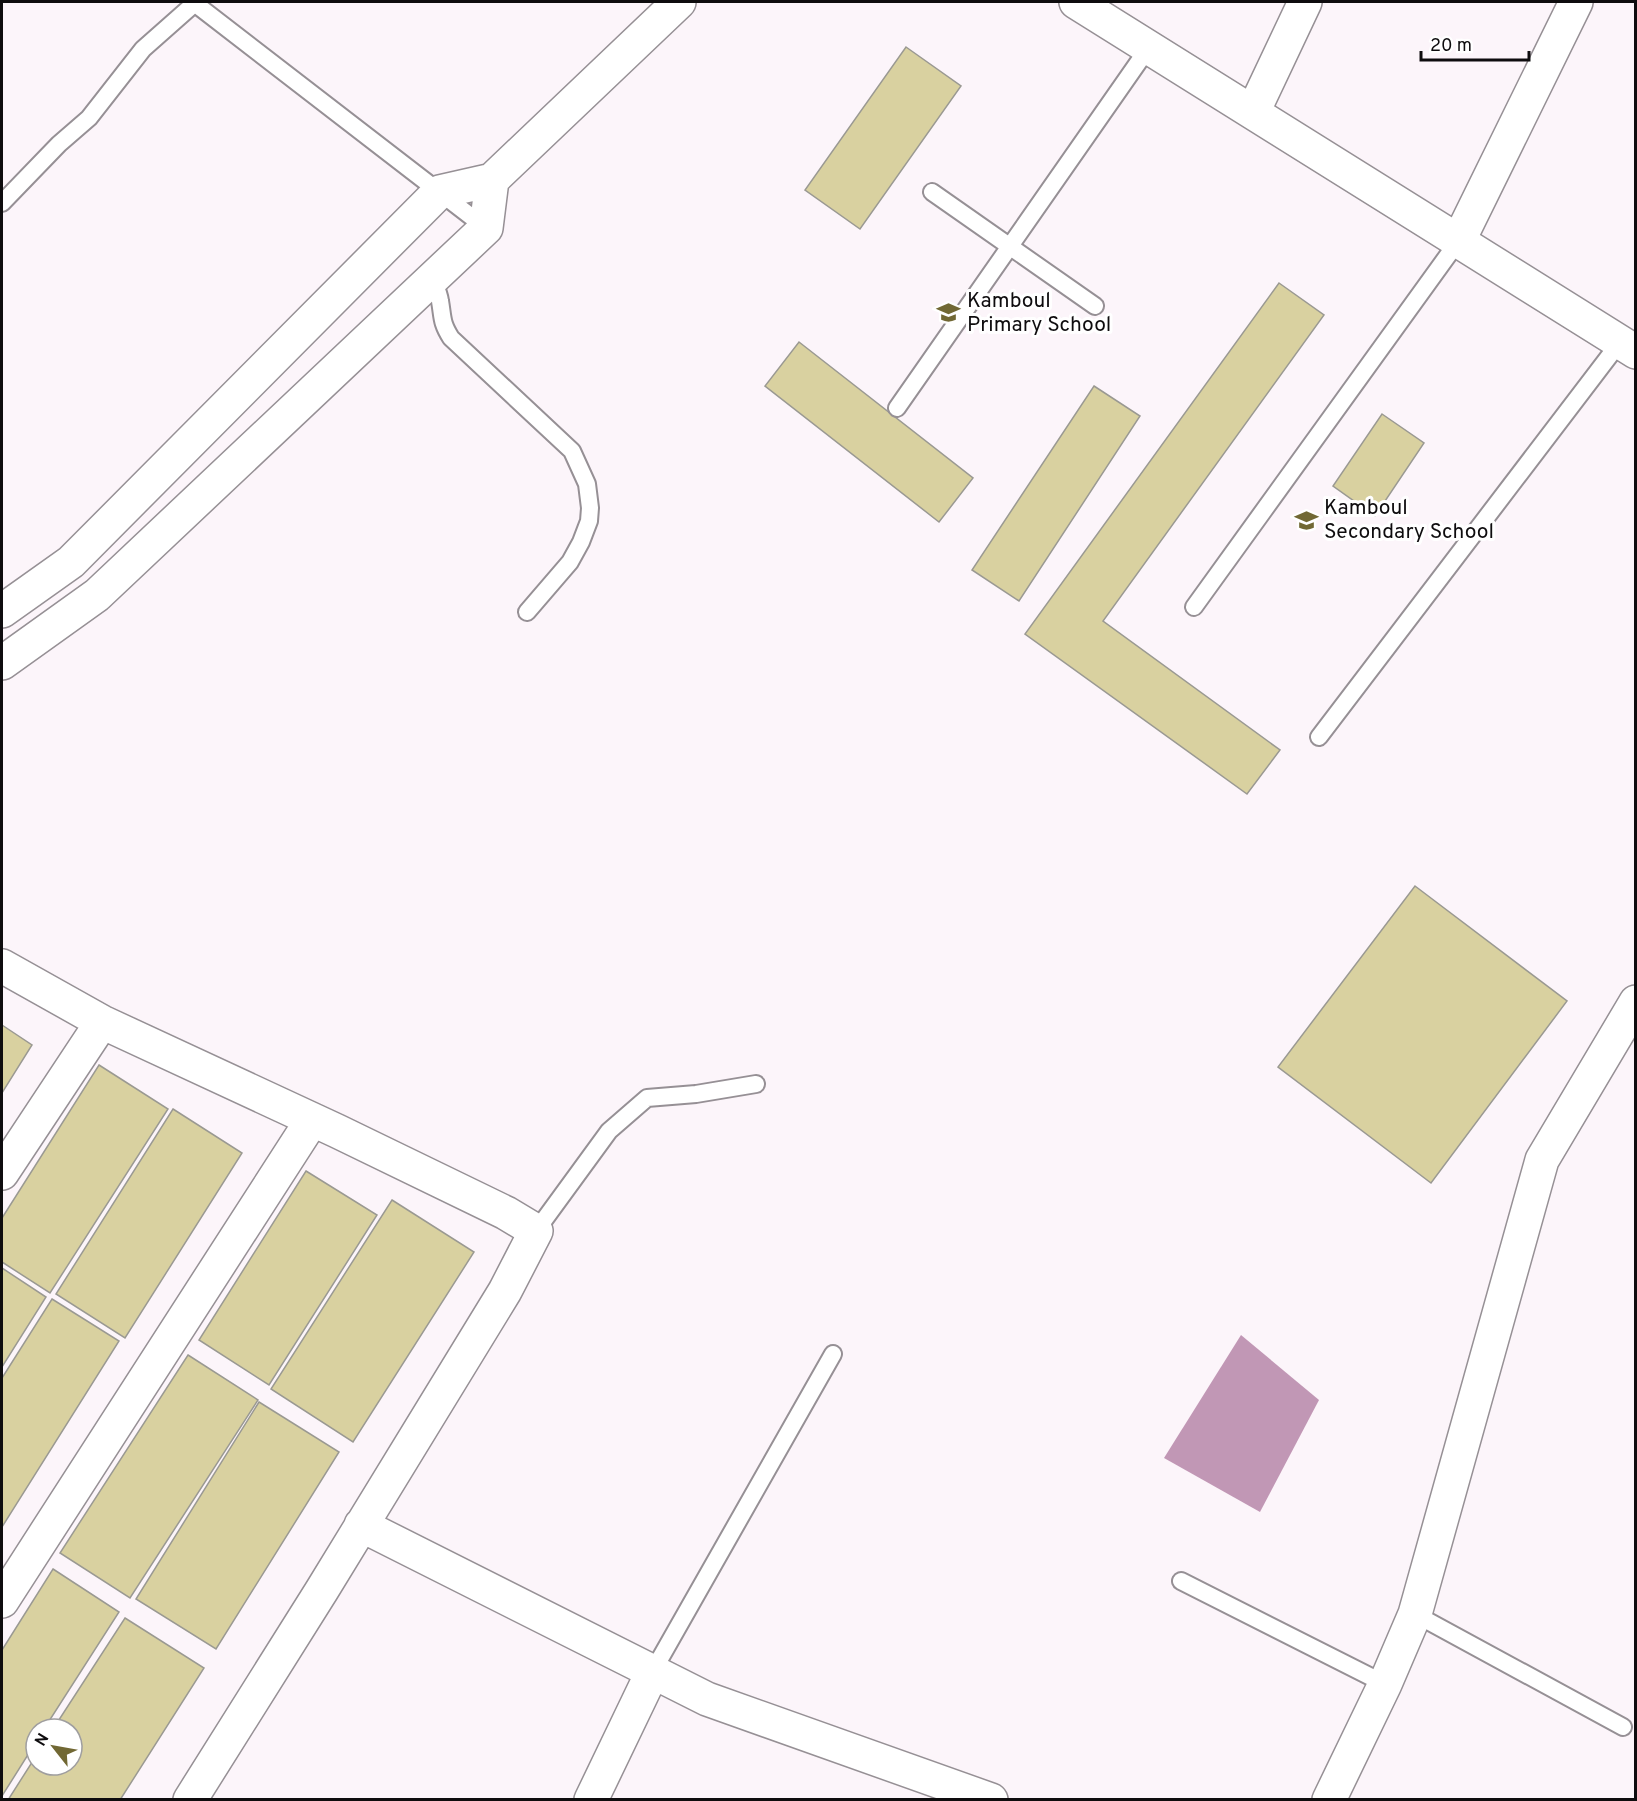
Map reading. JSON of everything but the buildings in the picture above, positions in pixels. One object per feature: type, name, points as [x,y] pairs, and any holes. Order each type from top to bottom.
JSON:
[{"type":"street","points":[[2,611],[71,562],[440,192],[492,180],[678,2]]},
{"type":"street","points":[[1077,2],[1628,347]]},
{"type":"street","points":[[1253,112],[1305,2]]},
{"type":"street","points":[[1459,240],[1576,2]]},
{"type":"street","points":[[2,663],[97,595],[486,228],[492,180]]},
{"type":"street","points":[[2,966],[102,1022],[506,1213],[536,1231],[506,1291],[190,1800]]},
{"type":"street","points":[[1329,1800],[1385,1684],[1415,1614],[1542,1160],[1635,1002]]},
{"type":"street","points":[[2,1173],[102,1022]]},
{"type":"street","points":[[2,1601],[312,1120]]},
{"type":"street","points":[[361,1525],[707,1699],[991,1800]]},
{"type":"street","points":[[591,1800],[653,1671]]},
{"type":"lane","points":[[2,203],[59,144],[89,118],[143,49],[194,2],[486,228]]},
{"type":"lane","points":[[897,408],[1149,47]]},
{"type":"lane","points":[[932,192],[1095,306]]},
{"type":"lane","points":[[1194,607],[1459,240]]},
{"type":"lane","points":[[432,278],[440,299],[444,326],[451,338],[572,451],[588,484],[589,521],[581,542],[570,562],[526,612]]},
{"type":"lane","points":[[1319,737],[1628,347]]},
{"type":"lane","points":[[536,1231],[609,1131],[647,1098],[696,1094],[756,1084]]},
{"type":"lane","points":[[653,1671],[833,1354]]},
{"type":"lane","points":[[1181,1581],[1385,1684]]},
{"type":"lane","points":[[1415,1614],[1623,1727]]},
{"type":"shaded area","points":[[1241,1335],[1319,1400],[1260,1512],[1164,1458]]},
{"type":"place","name":"Kamboul Primary School","points":[[949,313]]},
{"type":"place","name":"Kamboul Secondary School","points":[[1306,520]]}]
